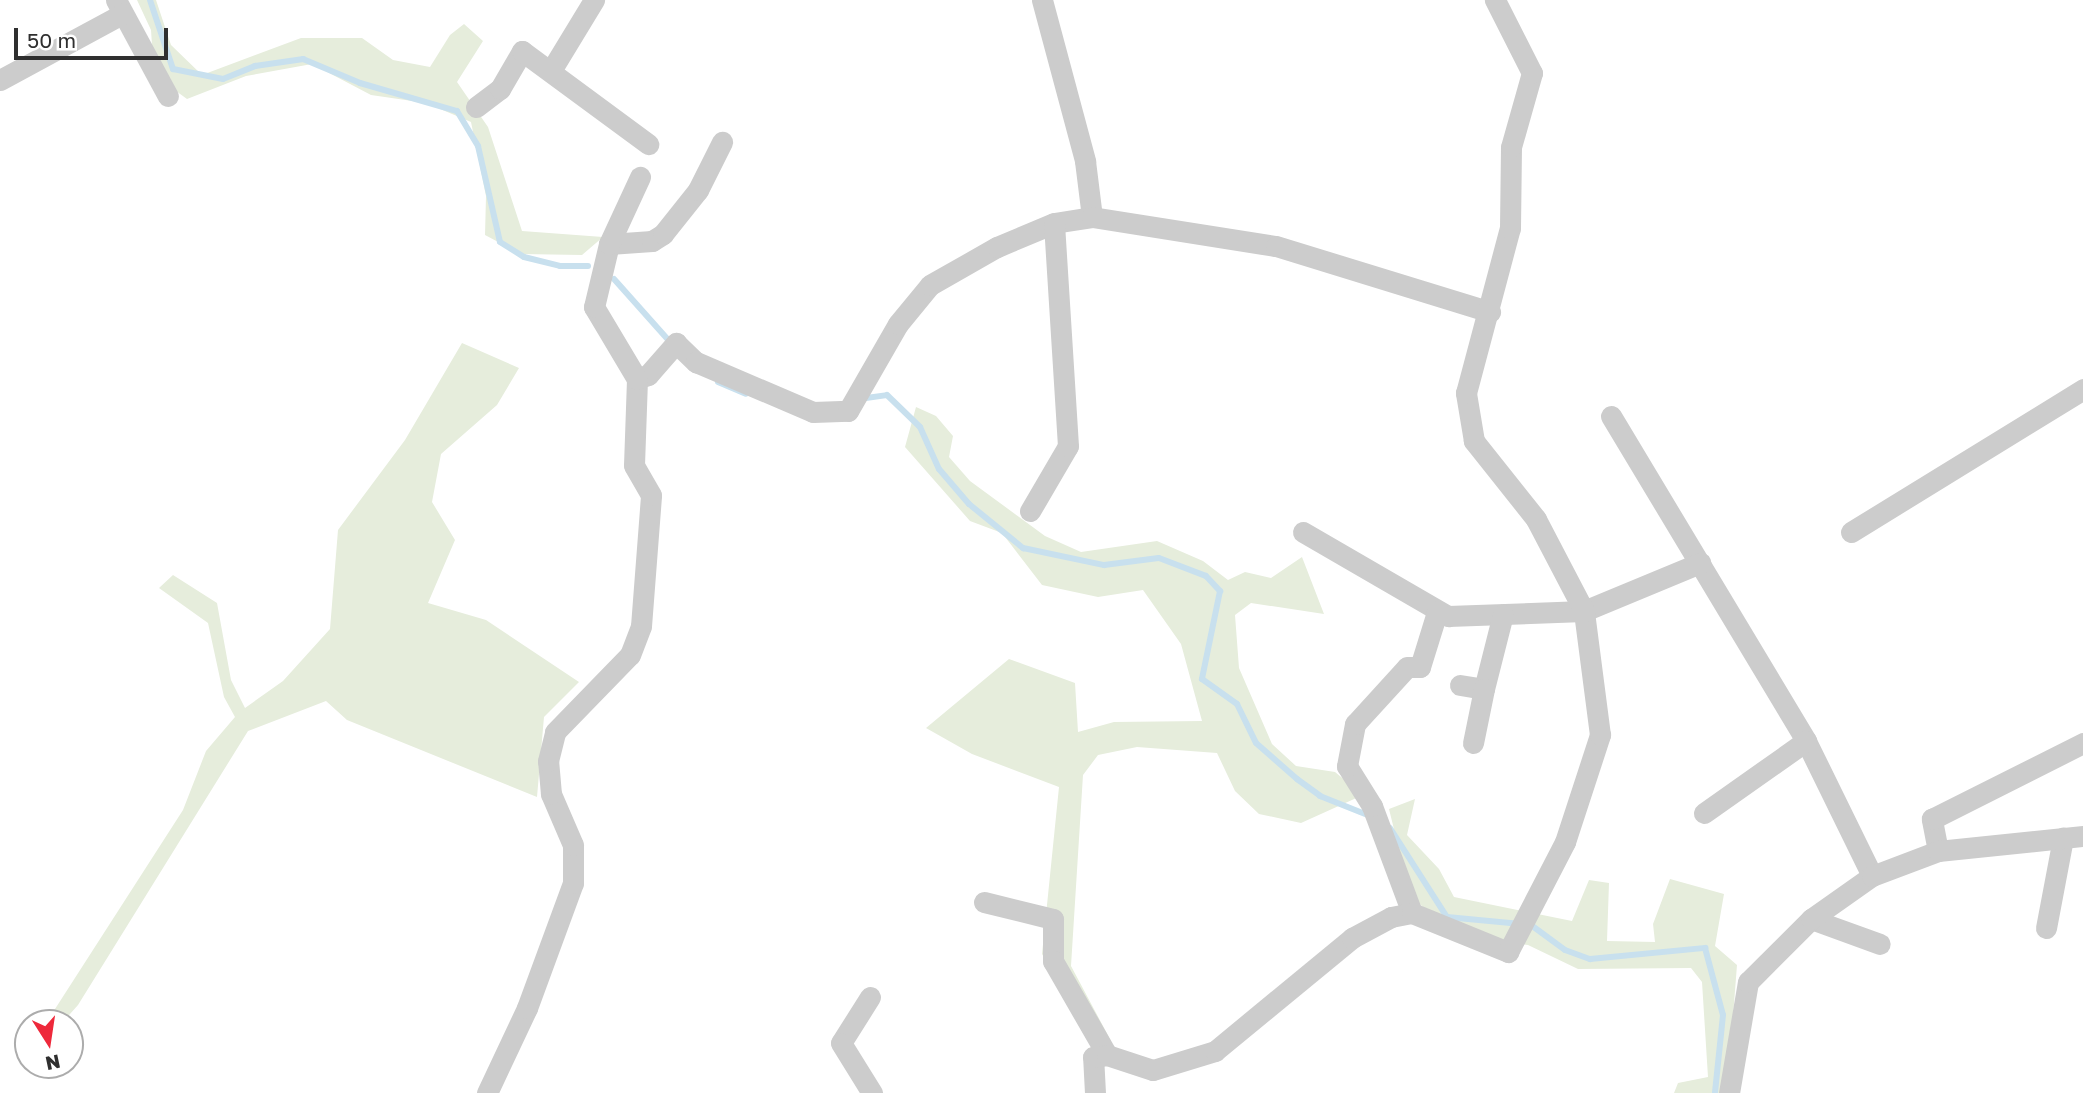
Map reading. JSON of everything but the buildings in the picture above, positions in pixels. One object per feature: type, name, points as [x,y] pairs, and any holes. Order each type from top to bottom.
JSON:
[{"type":"street","points":[[552,69],[594,0]]},
{"type":"street","points":[[1042,0],[1085,161],[1092,217]]},
{"type":"street","points":[[1095,1093],[1093,1057],[1107,1055],[1153,1070],[1215,1051],[1352,938],[1391,917],[1412,914],[1508,952],[1565,842],[1600,736],[1584,611],[1536,519],[1474,442],[1465,393],[1490,312],[1510,228],[1511,147],[1532,73],[1495,0]]},
{"type":"street","points":[[0,80],[119,7],[168,96]]},
{"type":"street","points":[[476,107],[500,89],[522,51],[552,69],[648,144]]},
{"type":"street","points":[[609,244],[652,241],[663,234],[698,190],[722,142]]},
{"type":"street","points":[[487,1093],[527,1008],[573,883],[573,845],[551,794],[548,761],[555,732],[630,654],[641,626],[650,495],[634,466],[637,379],[594,307],[609,244],[640,177]]},
{"type":"street","points":[[637,379],[648,375],[676,344],[696,362],[813,412],[848,411],[898,324],[930,285],[964,263],[1054,223],[1092,217],[1276,246],[1490,312]]},
{"type":"street","points":[[1030,511],[1068,446],[1054,223]]},
{"type":"street","points":[[1851,532],[2083,389]]},
{"type":"street","points":[[1611,416],[1806,741],[1872,876]]},
{"type":"street","points":[[1303,532],[1389,578],[1437,612],[1503,614],[1584,611],[1700,563]]},
{"type":"street","points":[[1412,914],[1372,806],[1347,766],[1355,724],[1407,667],[1420,667],[1437,612]]},
{"type":"street","points":[[1473,743],[1503,614]]},
{"type":"street","points":[[1460,685],[1485,689]]},
{"type":"street","points":[[1704,813],[1806,741]]},
{"type":"street","points":[[1938,851],[1932,819],[2083,743]]},
{"type":"street","points":[[1728,1093],[1748,982],[1811,919],[1872,876],[1938,851],[2073,837],[2046,928]]},
{"type":"street","points":[[984,902],[1053,919],[1053,961],[1107,1055]]},
{"type":"street","points":[[1811,919],[1880,944]]},
{"type":"street","points":[[870,997],[841,1042],[872,1093]]},
{"type":"green space","points":[[137,0],[156,0],[171,45],[202,75],[301,38],[362,38],[393,60],[430,67],[450,35],[464,24],[483,41],[457,82],[488,127],[522,231],[603,237],[582,255],[521,254],[485,235],[486,196],[471,122],[426,103],[371,95],[312,64],[246,76],[187,99],[154,75],[151,30]]},
{"type":"green space","points":[[462,343],[519,368],[497,405],[441,454],[432,502],[455,540],[428,603],[486,620],[579,682],[544,717],[537,797],[347,720],[326,701],[248,731],[78,1005],[74,1009],[55,1009],[183,810],[206,751],[235,717],[224,697],[208,623],[159,588],[173,575],[217,603],[231,680],[245,708],[283,681],[330,629],[338,530],[405,440]]},
{"type":"green space","points":[[916,407],[936,416],[953,436],[949,457],[970,481],[1045,536],[1081,552],[1157,541],[1203,561],[1228,580],[1245,572],[1271,578],[1302,557],[1324,614],[1251,603],[1235,615],[1239,668],[1272,744],[1296,766],[1335,772],[1363,795],[1301,823],[1259,814],[1235,791],[1217,753],[1137,747],[1098,755],[1083,775],[1071,966],[1111,1041],[1092,1041],[1042,954],[1059,787],[972,754],[926,728],[1009,659],[1075,683],[1078,732],[1114,722],[1202,721],[1181,644],[1143,590],[1098,597],[1042,585],[1002,533],[970,521],[905,447]]},
{"type":"green space","points":[[1415,799],[1407,835],[1439,869],[1454,897],[1572,921],[1589,880],[1609,883],[1607,941],[1655,942],[1653,924],[1670,879],[1724,894],[1715,946],[1737,965],[1727,1093],[1674,1093],[1678,1083],[1708,1077],[1702,982],[1691,968],[1578,969],[1528,945],[1465,937],[1411,898],[1389,809]]},
{"type":"waterway","points":[[150,0],[173,69],[223,79],[255,66],[303,59],[360,83],[457,111],[478,146],[500,242],[524,257],[560,266],[588,266]]},
{"type":"waterway","points":[[614,279],[672,344]]},
{"type":"waterway","points":[[718,382],[746,394]]},
{"type":"waterway","points":[[859,399],[887,395],[920,427],[939,469],[969,504],[1023,548],[1104,565],[1159,558],[1206,576],[1220,591],[1202,679],[1237,704],[1256,743],[1297,779],[1320,796],[1370,816]]},
{"type":"waterway","points":[[1390,828],[1447,917],[1531,925],[1565,950],[1590,959],[1705,948],[1723,1015],[1715,1093]]}]
